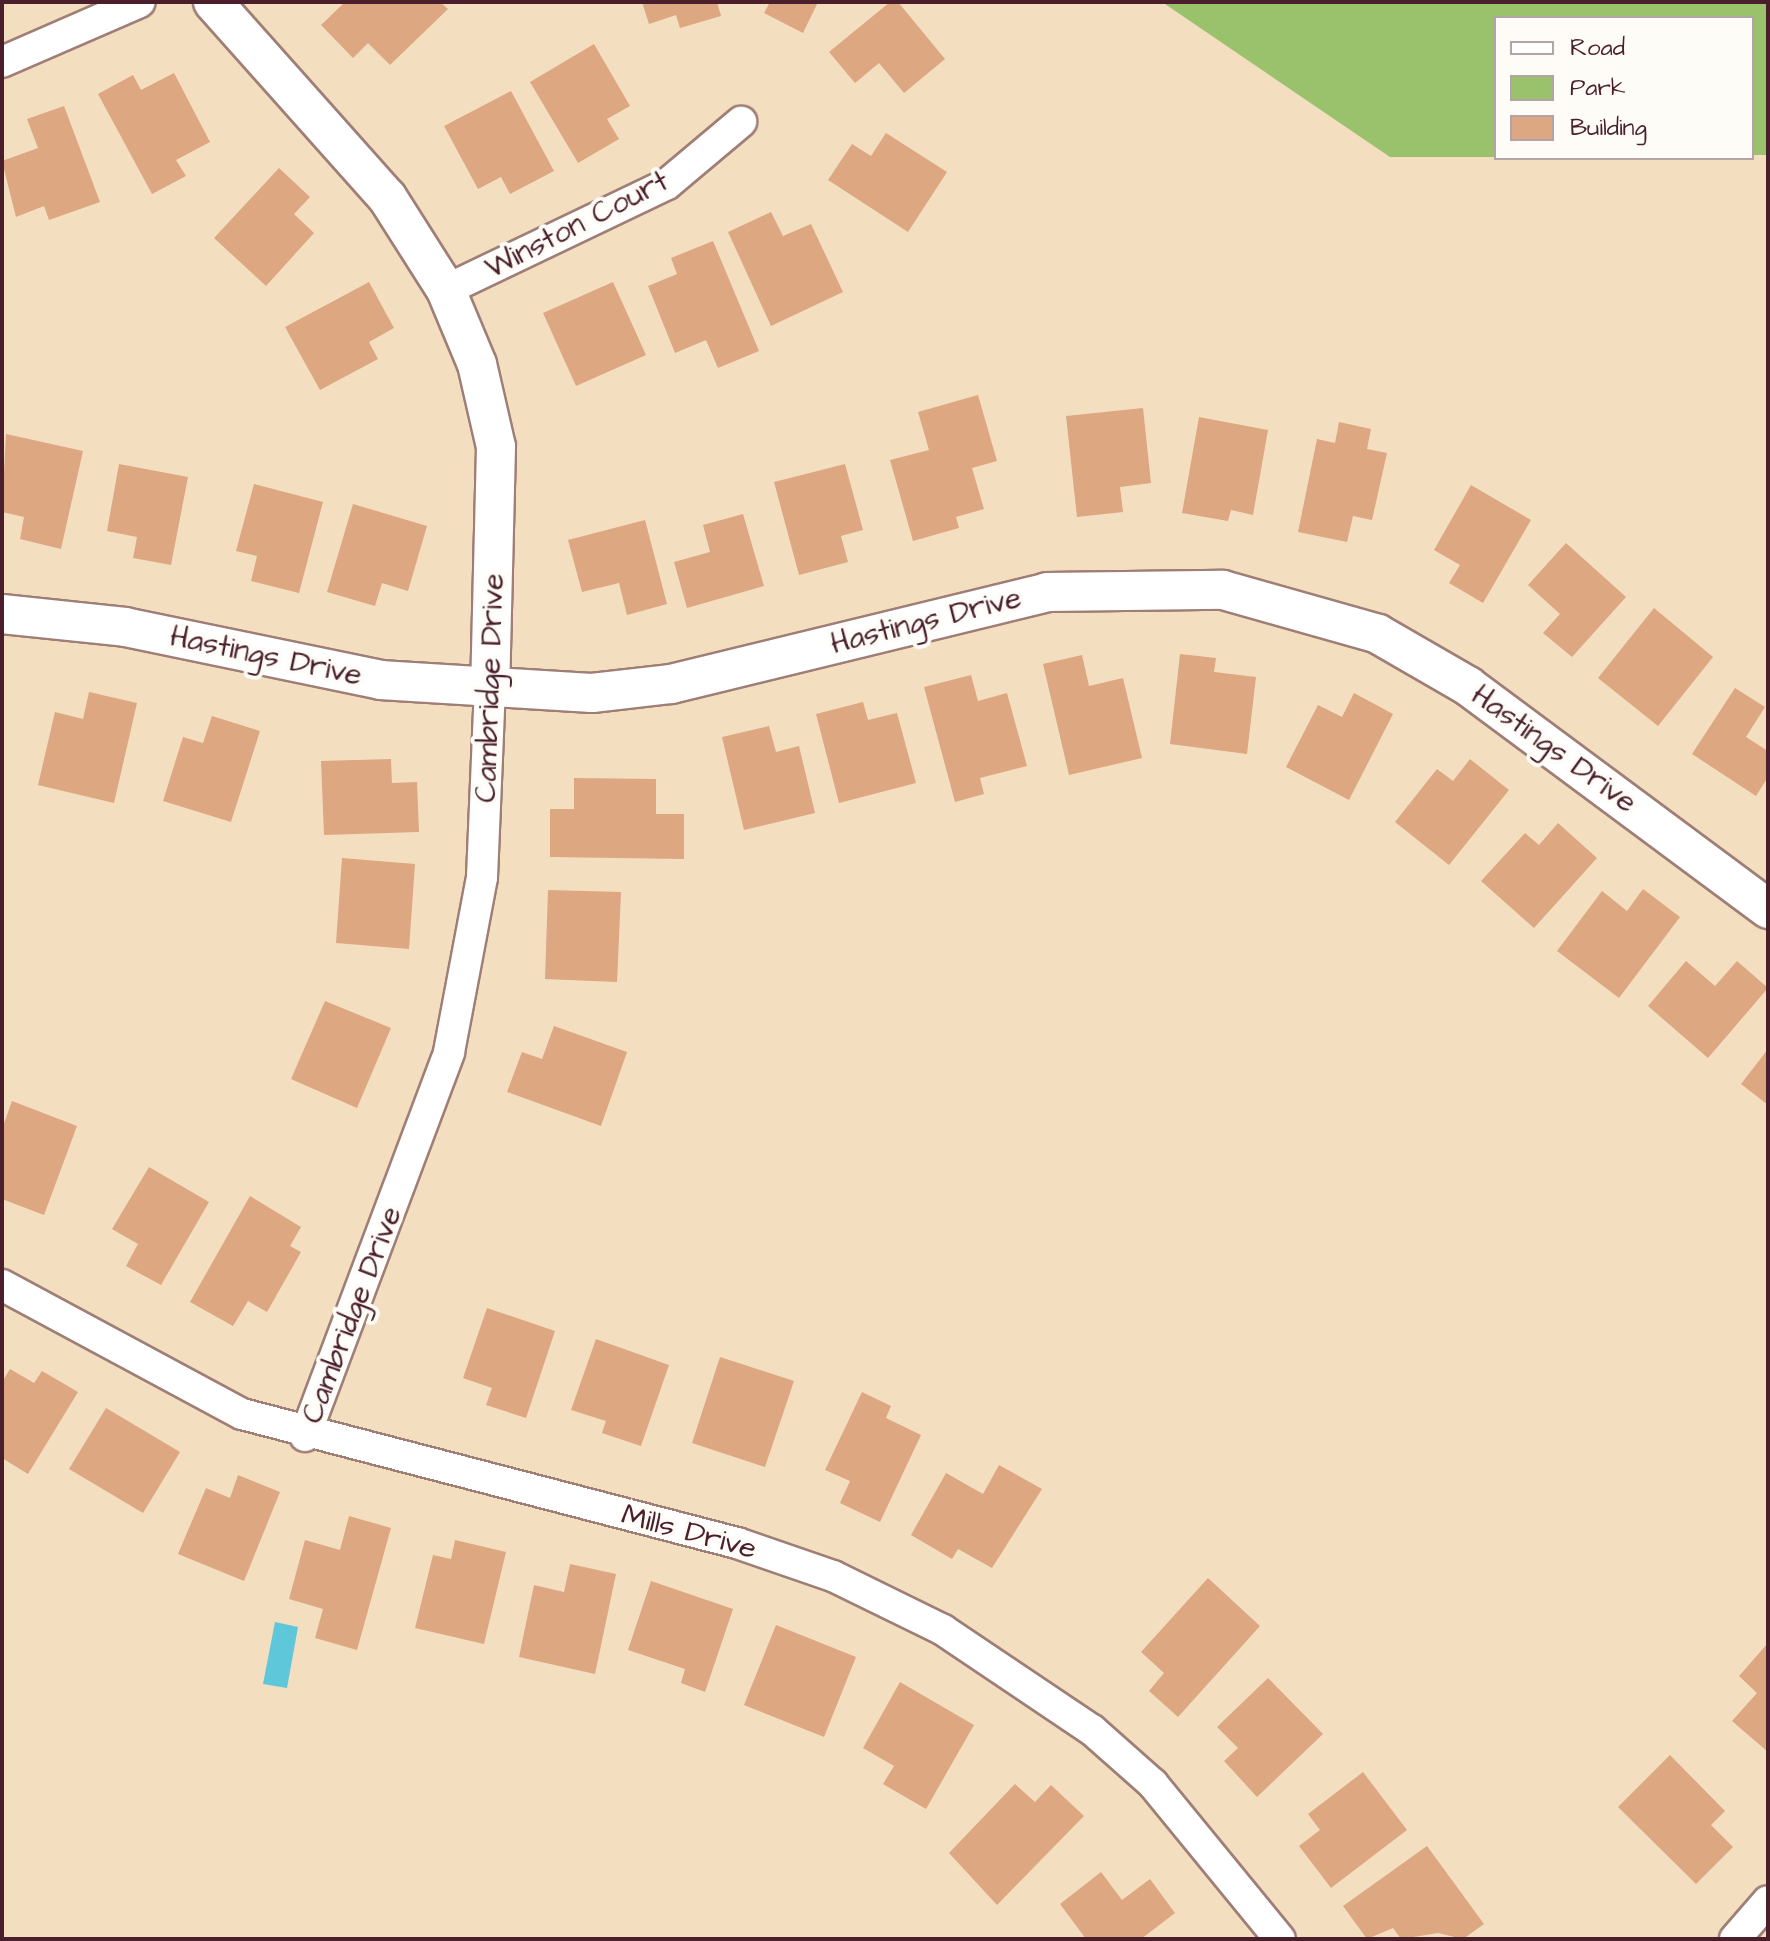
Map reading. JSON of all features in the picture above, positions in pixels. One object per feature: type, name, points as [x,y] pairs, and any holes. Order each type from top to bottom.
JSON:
[{"type":"street","points":[[2,62],[140,2]]},
{"type":"street","name":"Cambridge Drive","points":[[213,2],[387,197],[446,290],[477,364],[496,447],[482,877],[453,1039],[305,1436]]},
{"type":"street","name":"Winston Court","points":[[446,290],[667,184],[741,122]]},
{"type":"street","name":"Hastings Drive","points":[[2,614],[125,627],[380,680],[592,693],[671,684],[1047,592],[1223,590],[1378,634],[1468,686],[1768,909]]},
{"type":"street","name":"Mills Drive","points":[[2,1285],[183,1387],[305,1436],[737,1543],[833,1576],[943,1630],[1092,1730],[1153,1784],[1280,1939]]},
{"type":"street","points":[[1735,1939],[1768,1901]]},
{"type":"green space","points":[[1162,2],[1768,2],[1768,155],[1754,155],[1754,16],[1494,16],[1494,157],[1390,157]]},
{"type":"water","points":[[275,1622],[298,1627],[287,1688],[263,1684]]},
{"type":"building","points":[[345,2],[440,2],[448,9],[390,65],[368,43],[353,58],[321,25]]},
{"type":"building","points":[[642,2],[717,2],[721,16],[680,28],[676,15],[649,24]]},
{"type":"building","points":[[770,2],[818,2],[803,33],[764,13]]},
{"type":"building","points":[[890,2],[898,2],[945,59],[904,93],[879,63],[855,83],[829,52]]},
{"type":"building","points":[[594,44],[630,106],[607,119],[619,139],[578,163],[530,82]]},
{"type":"building","points":[[174,73],[210,142],[176,160],[186,176],[152,194],[98,94],[133,75],[141,90]]},
{"type":"building","points":[[511,91],[554,171],[510,194],[501,177],[478,189],[444,126]]},
{"type":"building","points":[[64,106],[100,202],[49,220],[44,206],[16,217],[2,161],[38,148],[27,119]]},
{"type":"building","points":[[886,133],[947,172],[908,232],[828,180],[852,144],[871,156]]},
{"type":"building","points":[[279,168],[310,197],[294,214],[314,233],[266,286],[214,238]]},
{"type":"building","points":[[771,212],[783,236],[811,224],[843,292],[771,326],[728,232]]},
{"type":"building","points":[[713,241],[759,351],[718,368],[706,340],[675,353],[648,286],[677,274],[671,258]]},
{"type":"building","points":[[369,282],[394,328],[369,342],[378,359],[320,390],[285,327]]},
{"type":"building","points":[[613,282],[646,355],[576,386],[543,313]]},
{"type":"building","points":[[978,395],[997,461],[972,468],[984,509],[956,517],[959,528],[913,541],[890,460],[929,450],[918,412]]},
{"type":"building","points":[[1143,408],[1151,483],[1120,487],[1123,512],[1077,517],[1066,416]]},
{"type":"building","points":[[1199,417],[1268,430],[1253,515],[1231,510],[1228,521],[1182,513]]},
{"type":"building","points":[[1339,422],[1371,429],[1367,449],[1387,453],[1372,520],[1353,516],[1347,542],[1298,532],[1317,439],[1335,443]]},
{"type":"building","points":[[6,434],[83,451],[61,549],[20,539],[24,517],[2,512]]},
{"type":"building","points":[[119,464],[188,477],[171,565],[133,558],[137,537],[107,531]]},
{"type":"building","points":[[845,464],[863,530],[841,536],[848,562],[799,575],[774,482]]},
{"type":"building","points":[[254,484],[323,502],[299,593],[251,581],[257,556],[236,551]]},
{"type":"building","points":[[1471,485],[1531,520],[1483,603],[1449,583],[1460,565],[1434,550]]},
{"type":"building","points":[[353,504],[427,526],[408,591],[382,583],[375,606],[327,592]]},
{"type":"building","points":[[743,514],[764,586],[687,608],[674,562],[710,552],[703,525]]},
{"type":"building","points":[[645,520],[667,604],[627,615],[619,583],[582,592],[568,540]]},
{"type":"building","points":[[1566,543],[1626,597],[1572,657],[1543,633],[1560,614],[1528,585]]},
{"type":"building","points":[[1654,608],[1713,657],[1658,726],[1598,678]]},
{"type":"building","points":[[1180,654],[1216,658],[1214,672],[1256,677],[1247,754],[1170,744]]},
{"type":"building","points":[[1082,655],[1089,686],[1123,678],[1142,758],[1069,775],[1043,664]]},
{"type":"building","points":[[971,675],[978,701],[1007,693],[1027,766],[980,778],[984,794],[955,802],[924,687]]},
{"type":"building","points":[[1735,688],[1765,707],[1746,737],[1768,751],[1768,777],[1756,796],[1692,754]]},
{"type":"building","points":[[89,692],[137,703],[114,803],[38,785],[55,712],[83,719]]},
{"type":"building","points":[[1354,693],[1393,714],[1349,800],[1286,767],[1318,705],[1342,717]]},
{"type":"building","points":[[863,702],[868,720],[897,713],[916,783],[839,803],[816,714]]},
{"type":"building","points":[[212,716],[260,731],[231,822],[163,801],[183,737],[203,743]]},
{"type":"building","points":[[769,726],[776,752],[799,746],[815,813],[744,830],[722,737]]},
{"type":"building","points":[[391,759],[392,783],[417,782],[419,832],[324,835],[321,761]]},
{"type":"building","points":[[1470,759],[1509,790],[1449,865],[1395,822],[1437,769],[1453,781]]},
{"type":"building","points":[[574,778],[656,779],[656,814],[684,814],[684,859],[550,857],[550,809],[574,809]]},
{"type":"building","points":[[1558,823],[1597,858],[1534,928],[1481,881],[1525,833],[1539,845]]},
{"type":"building","points":[[342,858],[415,864],[409,949],[336,943]]},
{"type":"building","points":[[1643,889],[1680,917],[1619,998],[1557,951],[1602,891],[1627,911]]},
{"type":"building","points":[[548,890],[621,892],[617,982],[545,979]]},
{"type":"building","points":[[1686,961],[1715,986],[1737,961],[1768,988],[1708,1058],[1648,1006]]},
{"type":"building","points":[[325,1001],[391,1028],[357,1108],[291,1079]]},
{"type":"building","points":[[554,1026],[627,1052],[601,1126],[507,1092],[522,1052],[542,1059]]},
{"type":"building","points":[[1768,1049],[1768,1105],[1741,1084]]},
{"type":"building","points":[[12,1101],[77,1126],[44,1215],[2,1199],[2,1129]]},
{"type":"building","points":[[149,1167],[209,1202],[161,1285],[126,1266],[138,1244],[112,1229]]},
{"type":"building","points":[[250,1196],[301,1227],[290,1246],[301,1252],[267,1312],[248,1301],[233,1326],[190,1302]]},
{"type":"building","points":[[487,1308],[555,1331],[526,1418],[486,1405],[492,1388],[463,1378]]},
{"type":"building","points":[[596,1339],[669,1365],[641,1446],[602,1433],[606,1421],[571,1410]]},
{"type":"building","points":[[720,1357],[794,1381],[765,1467],[692,1443]]},
{"type":"building","points":[[10,1369],[34,1383],[42,1371],[78,1392],[28,1474],[2,1458],[2,1382]]},
{"type":"building","points":[[862,1392],[891,1406],[886,1418],[921,1435],[880,1522],[840,1503],[850,1481],[825,1470]]},
{"type":"building","points":[[106,1408],[180,1452],[143,1513],[69,1469]]},
{"type":"building","points":[[999,1465],[1042,1489],[992,1568],[958,1549],[952,1559],[911,1535],[946,1473],[983,1494]]},
{"type":"building","points":[[238,1475],[280,1492],[244,1581],[178,1554],[206,1488],[230,1498]]},
{"type":"building","points":[[349,1516],[391,1528],[357,1650],[315,1638],[323,1609],[289,1599],[305,1540],[340,1550]]},
{"type":"building","points":[[455,1540],[506,1552],[484,1644],[415,1628],[433,1555],[451,1559]]},
{"type":"building","points":[[570,1564],[616,1574],[595,1674],[519,1657],[534,1585],[564,1592]]},
{"type":"building","points":[[1208,1578],[1260,1626],[1178,1717],[1149,1691],[1164,1673],[1141,1652]]},
{"type":"building","points":[[651,1581],[733,1609],[705,1692],[681,1683],[685,1669],[628,1650]]},
{"type":"building","points":[[776,1625],[856,1657],[824,1737],[744,1705]]},
{"type":"building","points":[[1768,1643],[1768,1752],[1732,1721],[1757,1693],[1739,1676]]},
{"type":"building","points":[[1268,1678],[1323,1734],[1257,1797],[1224,1761],[1238,1748],[1217,1727]]},
{"type":"building","points":[[900,1682],[974,1725],[926,1809],[883,1784],[894,1766],[863,1748]]},
{"type":"building","points":[[1670,1755],[1725,1811],[1711,1825],[1733,1847],[1696,1884],[1618,1807]]},
{"type":"building","points":[[1363,1772],[1407,1830],[1331,1888],[1299,1846],[1320,1830],[1308,1814]]},
{"type":"building","points":[[1015,1784],[1035,1802],[1051,1785],[1084,1816],[997,1905],[949,1853]]},
{"type":"building","points":[[1427,1846],[1484,1924],[1463,1939],[1438,1933],[1401,1939],[1393,1928],[1367,1939],[1343,1906]]},
{"type":"building","points":[[1101,1872],[1122,1900],[1150,1879],[1175,1913],[1141,1939],[1086,1939],[1060,1904]]}]
